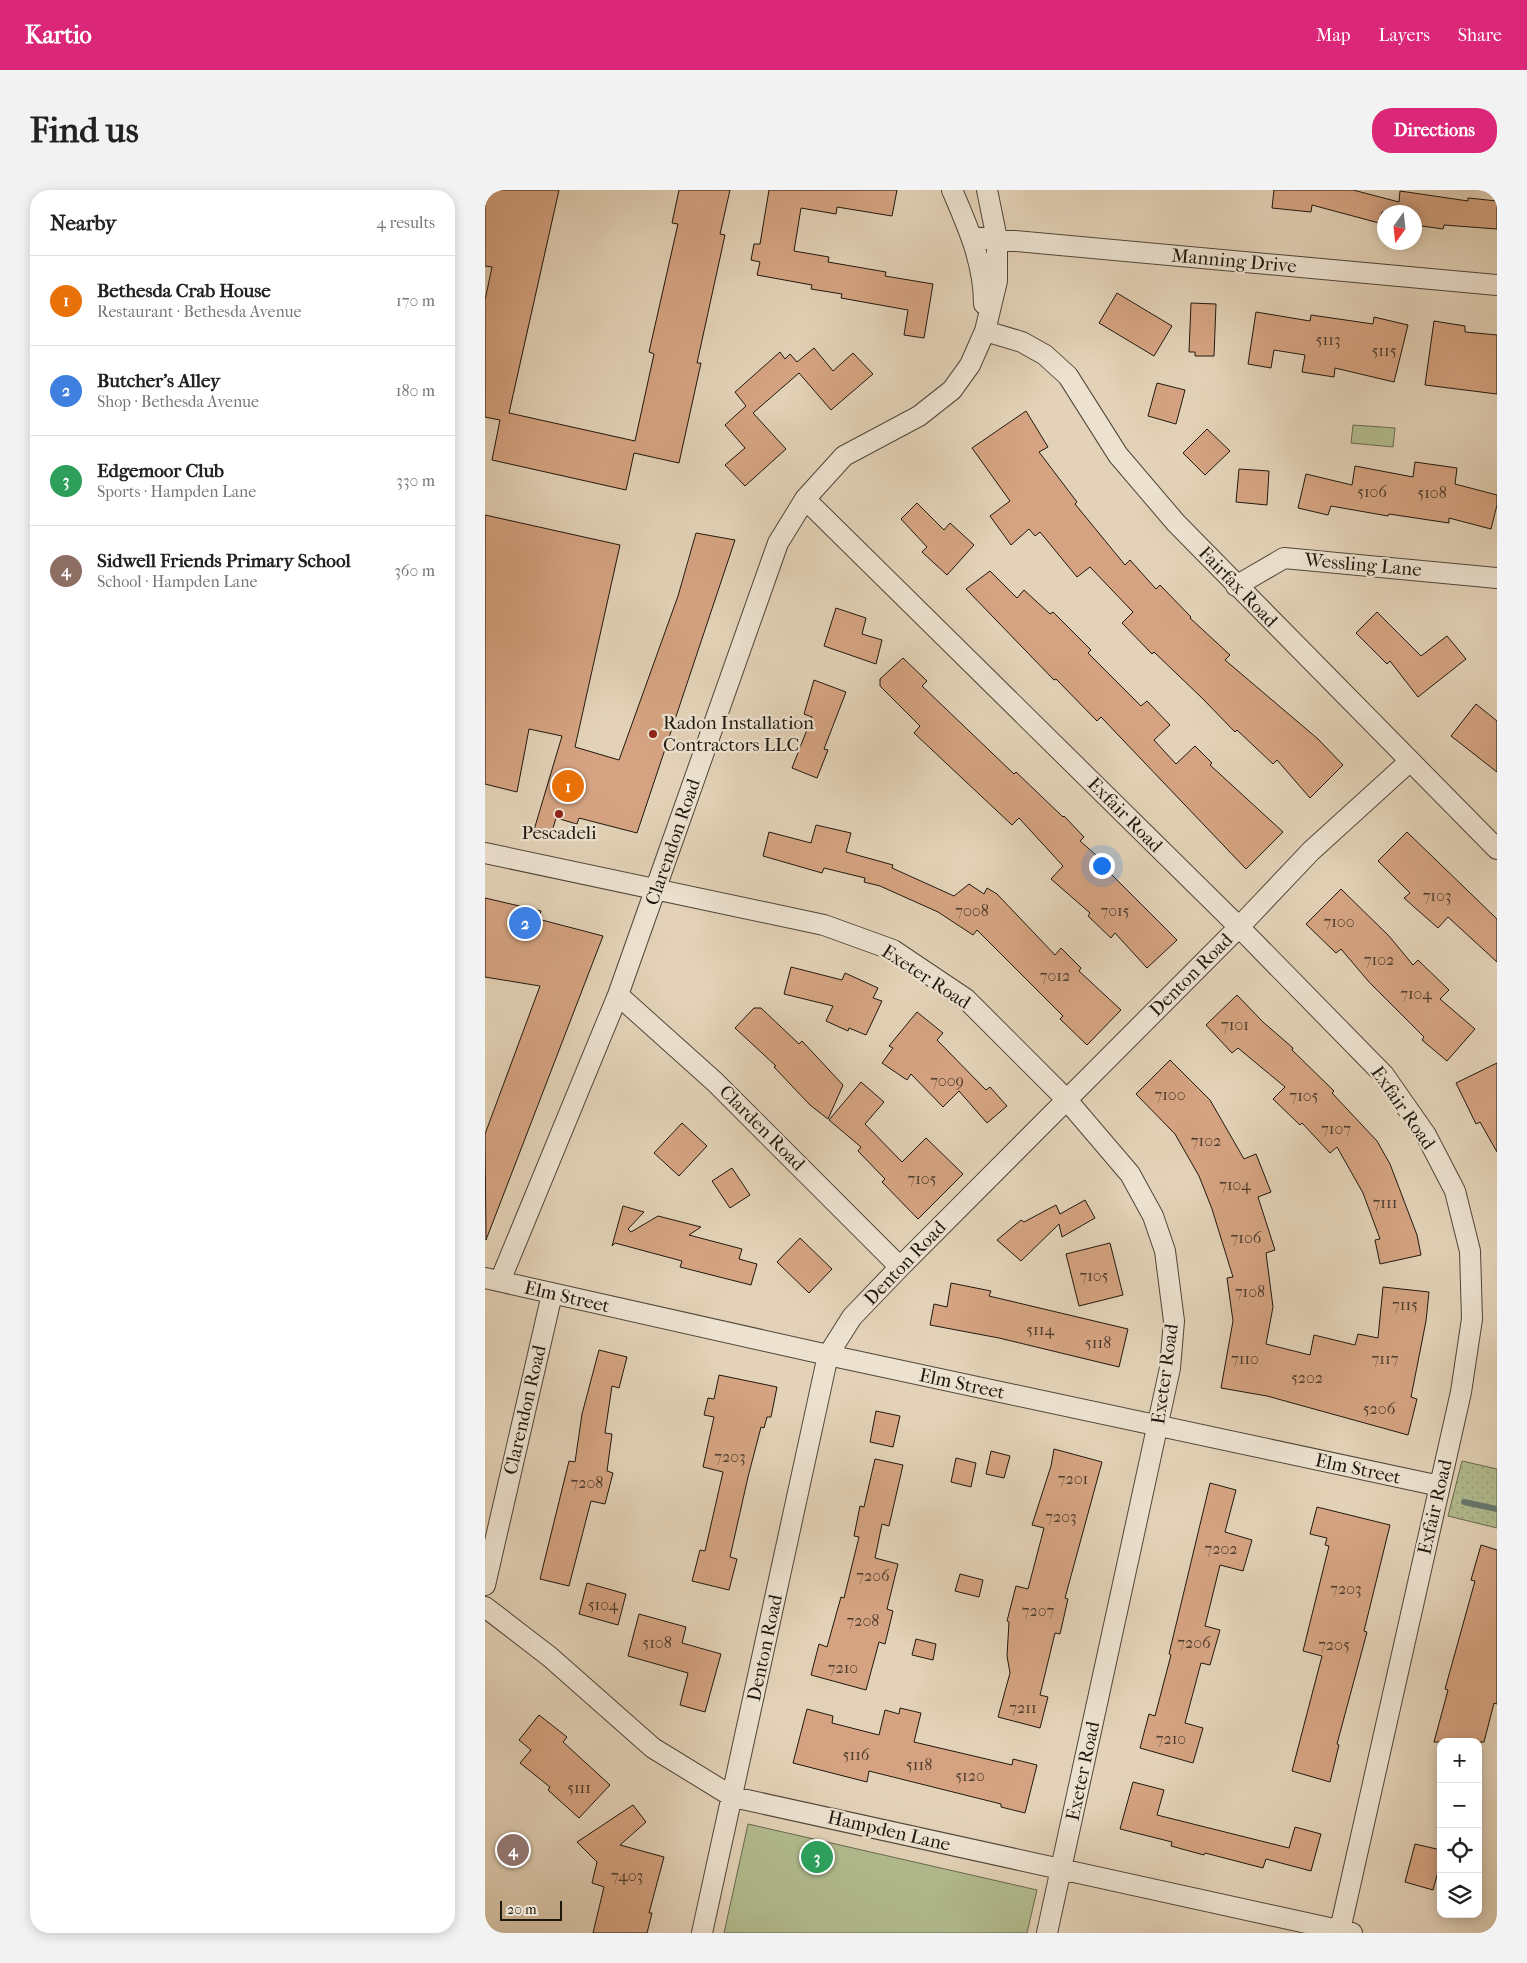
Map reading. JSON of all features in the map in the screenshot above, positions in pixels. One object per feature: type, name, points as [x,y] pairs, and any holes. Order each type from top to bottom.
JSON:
[{"type":"street","points":[[952,190],[972,237],[984,282],[985,331]]},
{"type":"street","points":[[985,331],[997,282],[997,238],[987,190]]},
{"type":"street","name":"Manning Drive","points":[[972,237],[1497,286]]},
{"type":"street","name":"Clarendon Road","points":[[493,1279],[618,995],[657,890],[778,543],[805,499],[844,456],[919,416],[952,390],[970,366],[985,331]]},
{"type":"street","name":"Fairfax Road","points":[[985,331],[1022,342],[1045,355],[1068,376],[1118,455],[1176,523],[1236,586],[1497,848]]},
{"type":"street","name":"Exfair Road","points":[[805,499],[1239,928],[1384,1075],[1426,1135],[1455,1191],[1471,1251],[1472,1319],[1461,1392],[1346,1932]]},
{"type":"street","name":"Wessling Lane","points":[[1236,586],[1284,558],[1497,578]]},
{"type":"street","name":"Denton Road","points":[[702,1933],[828,1355],[853,1317],[900,1267],[1239,928],[1311,851],[1410,761]]},
{"type":"street","name":"Exeter Road","points":[[485,853],[824,925],[893,950],[966,999],[1066,1099],[1130,1174],[1153,1216],[1165,1251],[1174,1321],[1170,1368],[1159,1426],[1047,1933]]},
{"type":"street","name":"Clarden Road","points":[[618,995],[715,1082],[900,1267]]},
{"type":"street","name":"Elm Street","points":[[493,1279],[552,1294],[828,1355],[1440,1486]]},
{"type":"street","name":"Clarendon Road","points":[[485,1585],[552,1294]]},
{"type":"street","name":"Hampden Lane","points":[[485,1607],[551,1657],[653,1748],[733,1796],[1346,1932]]},
{"type":"green space","points":[[1353,425],[1395,428],[1393,447],[1351,443]]},
{"type":"green space","points":[[1462,1461],[1497,1469],[1497,1528],[1448,1516]]},
{"type":"green space","points":[[748,1824],[1037,1890],[1027,1933],[724,1933]]},
{"type":"building","points":[[485,190],[559,190],[509,413],[635,441],[654,354],[649,352],[678,224],[672,223],[679,190],[730,190],[720,234],[725,235],[697,363],[701,363],[679,463],[634,453],[626,490],[492,460],[500,420],[485,417],[485,300],[492,267],[485,266]]},
{"type":"building","points":[[769,190],[897,190],[892,216],[837,207],[836,214],[801,208],[794,251],[829,257],[828,262],[886,272],[885,276],[933,284],[924,338],[904,335],[908,310],[841,298],[842,294],[811,289],[812,285],[757,275],[760,262],[751,260],[754,244],[760,244]]},
{"type":"building","points":[[1274,190],[1353,190],[1399,202],[1400,191],[1468,201],[1468,198],[1497,201],[1497,229],[1444,225],[1443,229],[1422,226],[1422,205],[1377,205],[1377,222],[1312,205],[1311,212],[1272,208]]},
{"type":"building","points":[[1117,293],[1172,326],[1154,356],[1099,323]]},
{"type":"building","points":[[1191,303],[1216,304],[1214,356],[1195,356],[1195,352],[1189,352]]},
{"type":"building","points":[[1256,312],[1310,321],[1311,315],[1373,324],[1374,317],[1408,325],[1394,382],[1335,368],[1334,377],[1302,372],[1305,355],[1274,350],[1271,368],[1248,364]]},
{"type":"building","points":[[1434,321],[1465,326],[1465,332],[1497,335],[1497,394],[1425,385]]},
{"type":"building","points":[[814,348],[833,371],[853,353],[873,374],[831,410],[799,373],[753,413],[786,449],[745,486],[725,465],[745,448],[725,425],[746,406],[735,392],[780,352],[785,359],[790,354],[797,362]]},
{"type":"building","points":[[1157,383],[1185,390],[1176,424],[1148,416]]},
{"type":"building","points":[[1026,411],[1048,447],[1039,452],[1077,502],[1075,504],[1125,565],[1130,560],[1156,589],[1160,585],[1190,618],[1230,655],[1225,660],[1318,739],[1343,765],[1310,798],[1277,760],[1273,764],[1237,730],[1235,732],[1203,699],[1154,652],[1152,654],[1122,623],[1133,612],[1090,567],[1077,577],[1040,532],[1035,536],[1029,529],[1011,545],[990,516],[1010,501],[972,448]]},
{"type":"building","points":[[1207,429],[1230,451],[1205,475],[1183,453]]},
{"type":"building","points":[[1415,462],[1457,468],[1455,484],[1497,495],[1497,505],[1491,529],[1449,518],[1449,523],[1389,514],[1388,516],[1331,506],[1328,515],[1298,508],[1306,474],[1352,485],[1355,466],[1413,477]]},
{"type":"building","points":[[1239,469],[1269,471],[1267,505],[1236,502]]},
{"type":"building","points":[[917,503],[944,530],[950,523],[974,545],[947,575],[922,552],[927,547],[901,519]]},
{"type":"building","points":[[485,515],[620,545],[575,747],[619,760],[678,596],[696,533],[735,540],[637,833],[579,818],[577,824],[556,818],[551,835],[534,830],[562,736],[529,729],[517,792],[485,784]]},
{"type":"building","points":[[990,571],[1017,598],[1024,590],[1050,614],[1053,612],[1091,650],[1088,653],[1141,706],[1147,701],[1170,725],[1154,740],[1176,764],[1195,746],[1212,763],[1210,765],[1283,832],[1246,869],[1101,717],[1097,721],[1056,679],[1054,680],[966,589]]},
{"type":"building","points":[[836,608],[866,618],[862,634],[882,640],[876,664],[824,646]]},
{"type":"building","points":[[1377,612],[1421,656],[1447,636],[1466,659],[1418,697],[1390,661],[1387,664],[1356,633]]},
{"type":"building","points":[[903,658],[927,681],[922,686],[1014,774],[1016,772],[1064,816],[1084,837],[1080,841],[1112,869],[1109,872],[1177,940],[1147,968],[1115,933],[1111,938],[1088,916],[1090,913],[1051,879],[1063,866],[1019,818],[1012,825],[914,733],[920,726],[880,686],[880,679]]},
{"type":"building","points":[[814,680],[846,692],[824,749],[828,750],[817,778],[792,768],[812,717],[804,714]]},
{"type":"building","points":[[1476,704],[1497,721],[1497,772],[1451,736]]},
{"type":"building","points":[[816,825],[851,833],[846,852],[893,865],[892,868],[954,896],[969,884],[984,894],[987,888],[997,894],[1055,955],[1061,948],[1081,968],[1079,971],[1121,1010],[1087,1045],[1060,1019],[1063,1016],[977,930],[973,935],[938,912],[880,886],[864,882],[865,878],[824,868],[822,873],[763,856],[769,832],[811,843]]},
{"type":"building","points":[[1407,832],[1497,919],[1497,962],[1448,917],[1438,928],[1404,898],[1410,893],[1378,861]]},
{"type":"building","points":[[1341,889],[1389,936],[1413,965],[1418,960],[1449,990],[1440,999],[1475,1029],[1447,1061],[1422,1040],[1424,1037],[1369,982],[1341,949],[1336,953],[1306,924]]},
{"type":"building","points":[[485,898],[541,911],[538,919],[603,936],[486,1240],[485,1134],[540,986],[485,977]]},
{"type":"building","points":[[791,967],[842,980],[845,973],[878,988],[873,998],[882,1001],[866,1035],[849,1028],[848,1031],[826,1021],[833,1006],[784,994]]},
{"type":"building","points":[[1237,995],[1263,1022],[1293,1048],[1292,1050],[1334,1091],[1332,1093],[1377,1141],[1390,1164],[1417,1235],[1421,1255],[1380,1264],[1375,1240],[1380,1239],[1363,1193],[1337,1147],[1330,1153],[1302,1123],[1300,1125],[1273,1099],[1285,1087],[1238,1048],[1232,1053],[1206,1025]]},
{"type":"building","points":[[754,1008],[761,1008],[799,1044],[802,1041],[843,1085],[828,1119],[810,1105],[774,1067],[776,1066],[735,1028]]},
{"type":"building","points":[[917,1012],[943,1033],[937,1040],[986,1090],[990,1087],[1007,1106],[987,1123],[959,1091],[943,1107],[911,1074],[907,1080],[882,1063],[893,1048],[889,1046]]},
{"type":"building","points":[[1170,1060],[1210,1100],[1244,1159],[1256,1154],[1271,1192],[1258,1197],[1275,1250],[1266,1253],[1273,1307],[1266,1344],[1310,1355],[1314,1335],[1355,1345],[1358,1334],[1378,1338],[1383,1287],[1429,1292],[1426,1321],[1411,1397],[1417,1399],[1408,1435],[1267,1396],[1221,1388],[1233,1321],[1227,1278],[1233,1277],[1212,1209],[1199,1176],[1175,1134],[1136,1094]]},
{"type":"building","points":[[1497,1063],[1497,1152],[1480,1122],[1476,1124],[1456,1083]]},
{"type":"building","points":[[861,1082],[884,1102],[865,1124],[902,1162],[926,1138],[963,1174],[918,1219],[882,1182],[885,1179],[858,1151],[861,1147],[829,1120]]},
{"type":"building","points":[[682,1123],[707,1146],[679,1176],[654,1153]]},
{"type":"building","points":[[732,1168],[750,1195],[730,1208],[712,1181]]},
{"type":"building","points":[[1085,1200],[1095,1218],[1062,1237],[1059,1224],[1021,1261],[997,1240],[1021,1220],[1024,1222],[1056,1205],[1060,1214]]},
{"type":"building","points":[[623,1206],[644,1212],[628,1229],[631,1232],[658,1216],[701,1227],[689,1235],[742,1249],[739,1259],[757,1264],[751,1285],[680,1267],[682,1261],[615,1243],[612,1246]]},
{"type":"building","points":[[800,1238],[832,1269],[809,1293],[777,1262]]},
{"type":"building","points":[[1110,1243],[1123,1295],[1079,1306],[1066,1254]]},
{"type":"building","points":[[951,1283],[991,1291],[989,1296],[1128,1329],[1119,1367],[999,1338],[930,1325],[934,1304],[947,1307]]},
{"type":"building","points":[[599,1350],[627,1357],[619,1388],[612,1386],[605,1433],[612,1434],[607,1471],[613,1473],[605,1504],[591,1501],[569,1586],[540,1579],[569,1461],[575,1462],[582,1414]]},
{"type":"building","points":[[719,1375],[777,1387],[771,1417],[767,1417],[764,1428],[761,1427],[748,1477],[730,1557],[737,1559],[729,1590],[692,1581],[700,1550],[705,1551],[723,1472],[703,1467],[714,1417],[704,1415],[708,1398],[714,1399]]},
{"type":"building","points":[[876,1411],[900,1416],[893,1447],[870,1442]]},
{"type":"building","points":[[1054,1449],[1102,1462],[1065,1598],[1068,1599],[1060,1634],[1055,1633],[1040,1695],[1048,1697],[1040,1728],[998,1717],[1010,1673],[1007,1656],[1009,1622],[1007,1621],[1016,1586],[1028,1589],[1044,1528],[1032,1525],[1051,1466]]},
{"type":"building","points":[[991,1451],[1010,1456],[1004,1478],[986,1474]]},
{"type":"building","points":[[956,1458],[976,1463],[971,1487],[951,1482]]},
{"type":"building","points":[[875,1459],[903,1465],[889,1526],[882,1524],[875,1558],[898,1564],[887,1609],[893,1611],[885,1644],[879,1642],[866,1690],[811,1675],[819,1644],[827,1647],[841,1597],[844,1598],[859,1537],[854,1536],[860,1506],[864,1507]]},
{"type":"building","points":[[1210,1483],[1236,1490],[1225,1532],[1252,1540],[1243,1571],[1220,1565],[1205,1626],[1220,1630],[1210,1665],[1201,1663],[1185,1723],[1203,1728],[1193,1763],[1140,1748],[1149,1714],[1155,1716],[1171,1655],[1169,1654]]},
{"type":"building","points":[[1317,1507],[1390,1525],[1364,1631],[1367,1632],[1337,1744],[1339,1745],[1330,1782],[1292,1771],[1322,1656],[1303,1651],[1329,1546],[1325,1545],[1327,1538],[1310,1534]]},
{"type":"building","points":[[1481,1545],[1497,1550],[1497,1704],[1494,1703],[1484,1742],[1482,1742],[1482,1738],[1437,1738],[1437,1742],[1434,1742],[1448,1690],[1445,1689],[1475,1581],[1471,1580]]},
{"type":"building","points":[[960,1574],[983,1580],[979,1597],[955,1591]]},
{"type":"building","points":[[587,1583],[626,1594],[618,1625],[579,1614]]},
{"type":"building","points":[[639,1614],[686,1627],[682,1643],[721,1654],[705,1712],[680,1705],[688,1673],[628,1656]]},
{"type":"building","points":[[916,1639],[936,1644],[933,1660],[912,1655]]},
{"type":"building","points":[[900,1708],[921,1713],[914,1742],[1012,1765],[1013,1759],[1037,1765],[1025,1813],[1001,1807],[1001,1804],[869,1771],[867,1782],[793,1763],[807,1709],[833,1716],[832,1723],[879,1735],[885,1710],[899,1714]]},
{"type":"building","points":[[539,1715],[567,1737],[563,1742],[610,1785],[579,1818],[548,1790],[550,1787],[520,1763],[531,1750],[519,1740]]},
{"type":"building","points":[[1133,1782],[1164,1790],[1157,1815],[1289,1848],[1295,1827],[1321,1834],[1311,1871],[1266,1859],[1263,1868],[1171,1846],[1172,1842],[1120,1829]]},
{"type":"building","points":[[633,1805],[646,1822],[620,1845],[664,1857],[649,1913],[652,1913],[647,1933],[593,1933],[604,1887],[592,1883],[597,1862],[577,1842]]},
{"type":"building","points":[[1415,1844],[1437,1849],[1437,1876],[1433,1890],[1405,1882]]},
{"type":"waterway","points":[[1464,1502],[1497,1509]]},
{"type":"place","name":"Radon Installation Contractors LLC","points":[[653,734]]},
{"type":"place","name":"Bethesda Crab House","points":[[568,786]]},
{"type":"place","name":"Pescadeli","points":[[559,814]]},
{"type":"place","name":"Butcher's Alley","points":[[525,923]]},
{"type":"place","name":"Sidwell Friends Primary School","points":[[513,1850]]},
{"type":"place","name":"Edgemoor Club","points":[[817,1857]]}]
